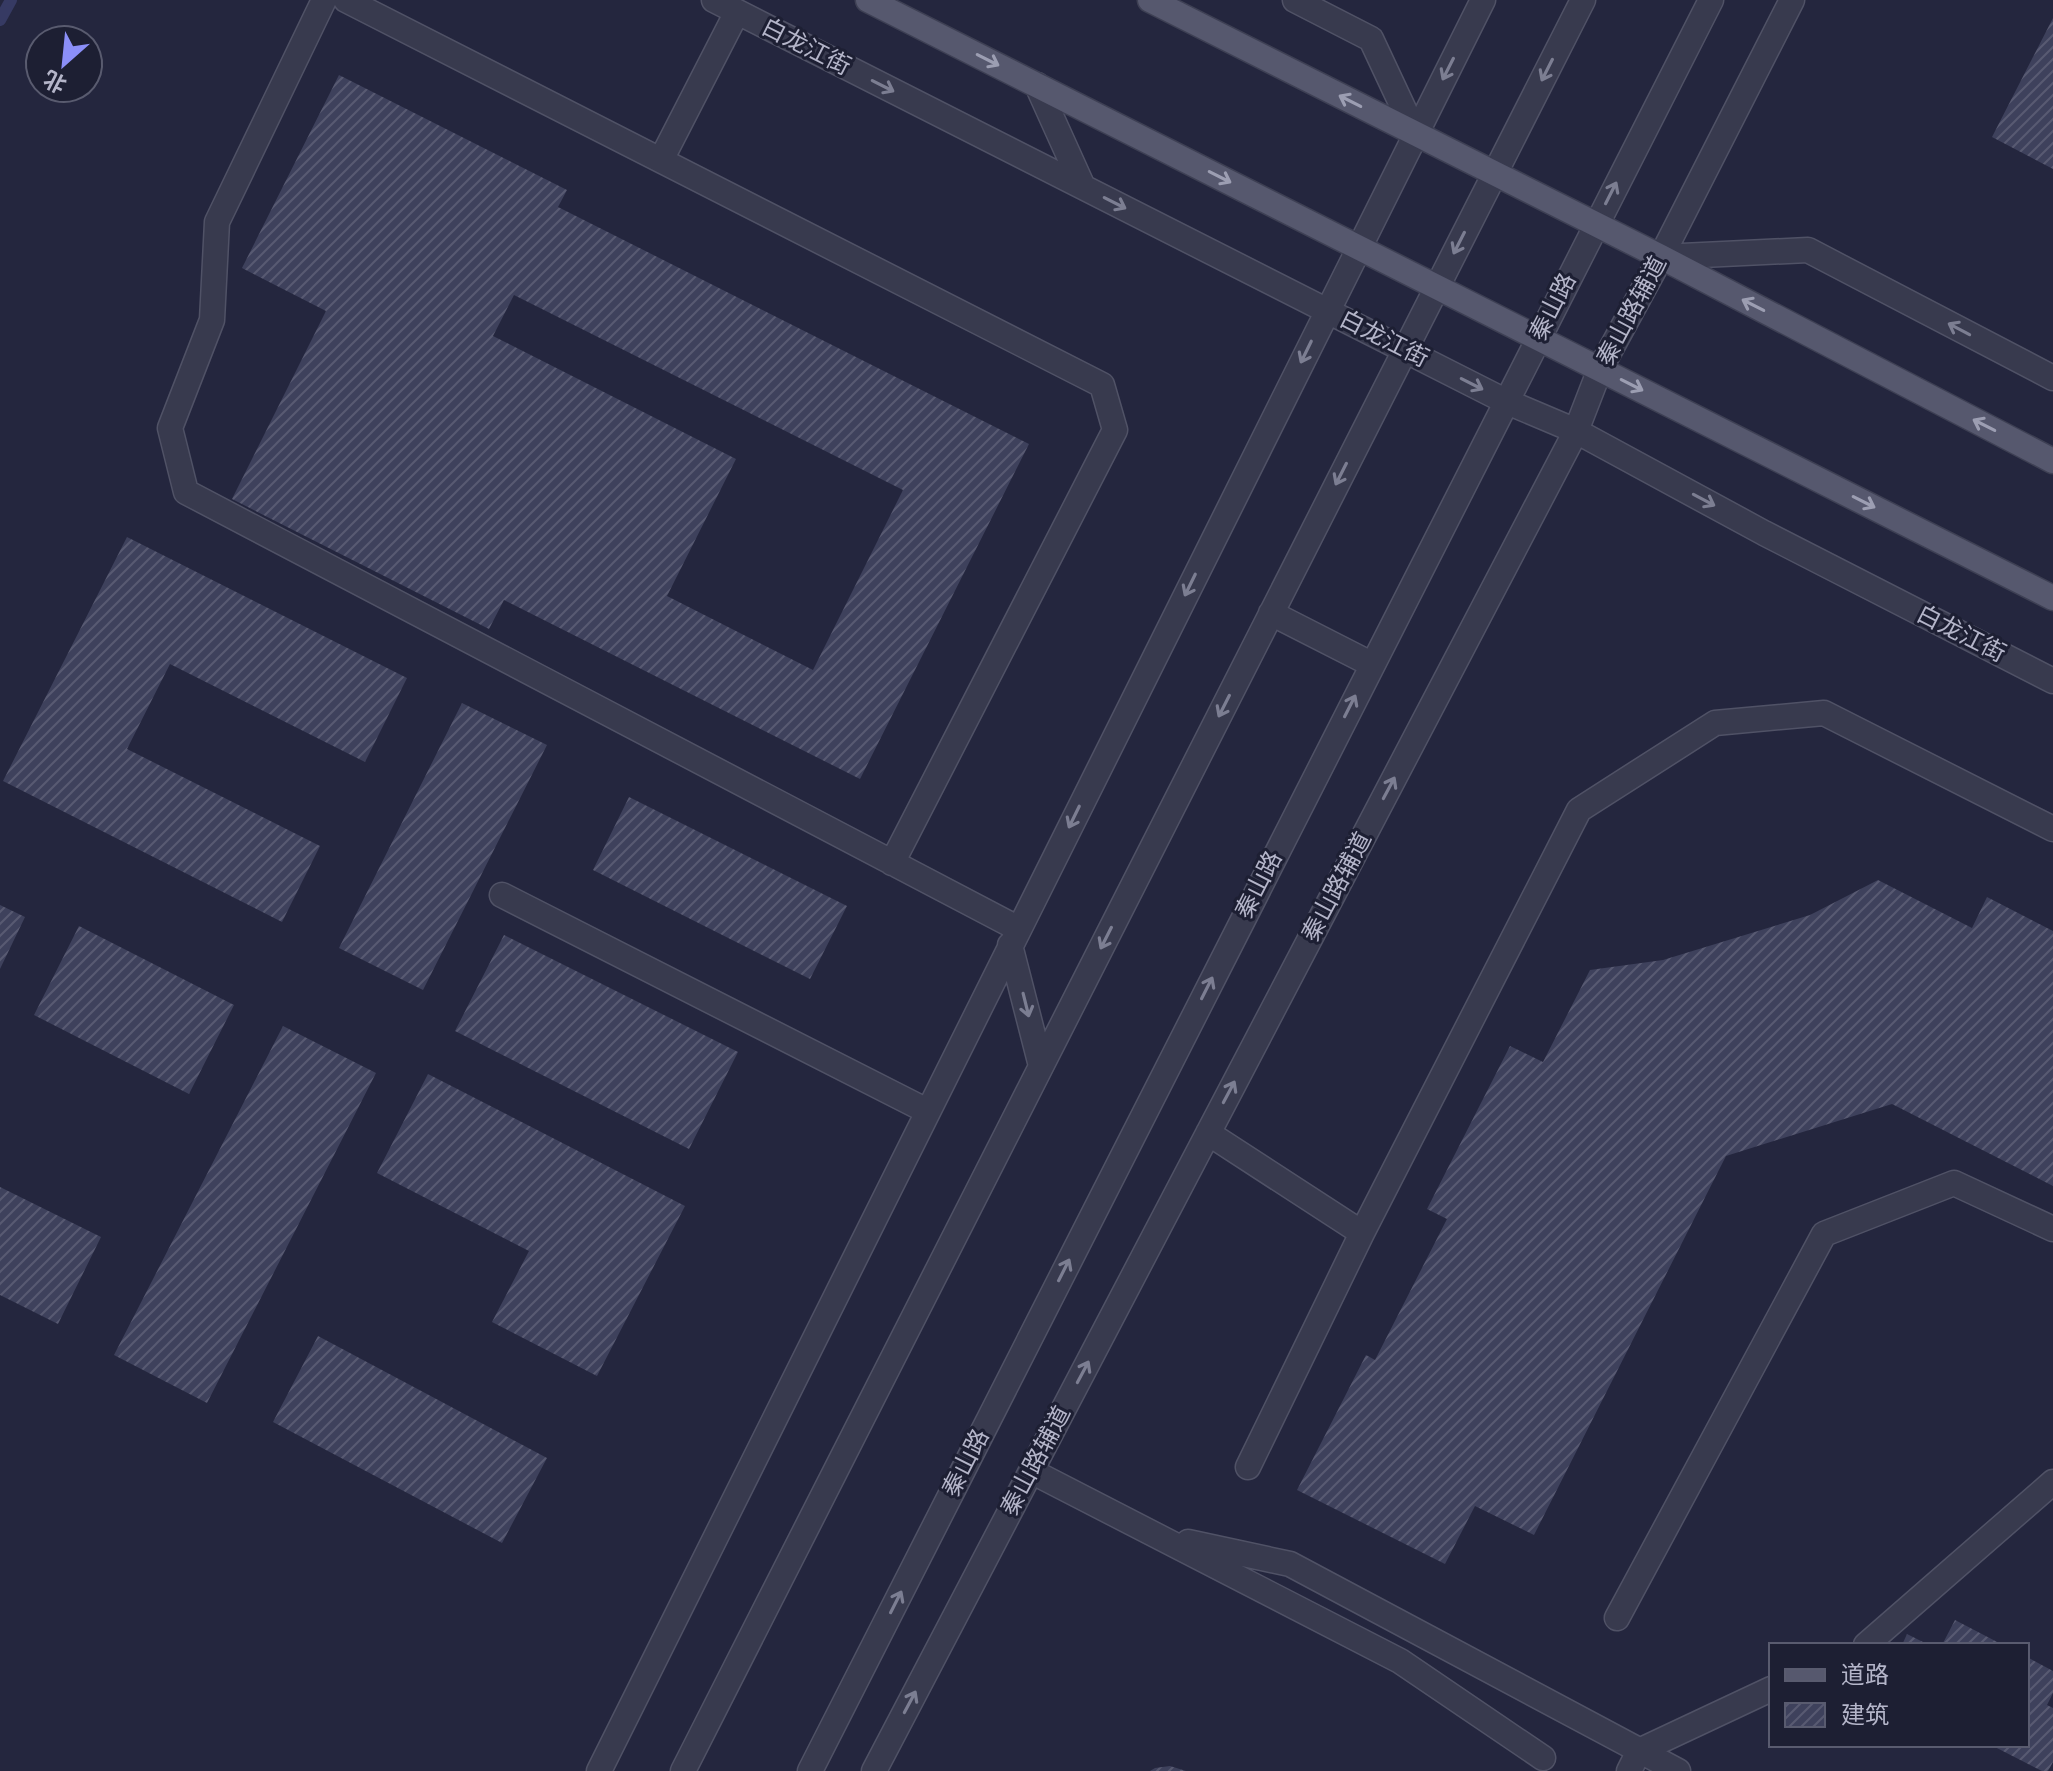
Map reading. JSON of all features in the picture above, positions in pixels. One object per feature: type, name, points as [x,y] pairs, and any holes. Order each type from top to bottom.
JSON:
[{"type":"main road","points":[[868,0],[2053,598]]},
{"type":"main road","points":[[1150,0],[1182,10],[2053,461]]},
{"type":"street","points":[[324,0],[217,222],[212,320],[170,428],[186,492],[892,863],[1014,937],[1041,1066]]},
{"type":"street","points":[[346,0],[1102,385],[1115,430],[892,863]]},
{"type":"street","name":"白龙江街","points":[[714,0],[1505,401],[1576,431],[1764,533],[2053,681]]},
{"type":"street","points":[[1295,0],[1371,39],[1415,133]]},
{"type":"street","points":[[599,1771],[1483,0]]},
{"type":"street","points":[[683,1771],[1583,0]]},
{"type":"street","name":"秦山路","points":[[810,1771],[1711,0]]},
{"type":"street","name":"秦山路辅道","points":[[874,1771],[1576,431],[1600,369],[1661,257],[1792,0]]},
{"type":"street","points":[[661,160],[737,12]]},
{"type":"street","points":[[1037,85],[1083,187]]},
{"type":"street","points":[[1661,257],[1808,250],[2053,378]]},
{"type":"street","points":[[1271,613],[1371,664]]},
{"type":"street","points":[[1248,1467],[1362,1233],[1579,810],[1715,723],[1824,713],[2053,829]]},
{"type":"street","points":[[502,895],[927,1111]]},
{"type":"street","points":[[1208,1133],[1362,1233]]},
{"type":"street","points":[[1617,1618],[1824,1234],[1954,1183],[2053,1229]]},
{"type":"street","points":[[1031,1471],[1400,1661],[1543,1758]]},
{"type":"street","points":[[1868,1643],[2053,1482]]},
{"type":"street","points":[[1154,1535],[1290,1564],[1634,1761],[1678,1771]]},
{"type":"street","points":[[1634,1761],[1769,1690]]},
{"type":"building","points":[[2053,18],[2053,169],[1992,137]]},
{"type":"building","points":[[339,75],[567,190],[558,207],[1029,444],[860,779],[504,600],[489,629],[232,499],[326,311],[242,268]],"holes":[[[514,295],[903,490],[813,670],[667,596],[736,459],[493,336]]]},
{"type":"building","points":[[127,537],[407,678],[365,762],[170,664],[127,749],[320,846],[282,922],[3,781]]},
{"type":"building","points":[[462,703],[547,745],[423,990],[339,948]]},
{"type":"building","points":[[629,797],[847,906],[810,979],[593,870]]},
{"type":"building","points":[[1878,880],[1972,928],[1987,897],[2053,931],[2053,1186],[1892,1104],[1726,1156],[1534,1535],[1475,1506],[1445,1564],[1297,1490],[1366,1355],[1375,1360],[1447,1219],[1427,1209],[1510,1046],[1543,1062],[1590,970],[1663,960],[1810,915]]},
{"type":"building","points":[[0,905],[25,917],[0,969]]},
{"type":"building","points":[[79,926],[234,1005],[189,1094],[34,1015]]},
{"type":"building","points":[[504,935],[738,1052],[689,1149],[455,1031]]},
{"type":"building","points":[[283,1026],[376,1073],[207,1403],[114,1355]]},
{"type":"building","points":[[428,1074],[685,1206],[597,1376],[492,1322],[529,1251],[377,1173]]},
{"type":"building","points":[[0,1187],[101,1237],[58,1324],[0,1295]]},
{"type":"building","points":[[318,1336],[547,1458],[502,1543],[273,1422]]},
{"type":"building","points":[[1955,1620],[1999,1643],[1943,1643]]},
{"type":"building","points":[[1907,1634],[1925,1643],[1903,1643]]},
{"type":"building","points":[[2029,1658],[2053,1671],[2053,1693],[2047,1705],[2053,1708],[2053,1762],[2048,1771],[2042,1771],[1995,1747],[2029,1747]]},
{"type":"building","points":[[1170,1766],[1186,1771],[1150,1771],[1155,1768]]},
{"type":"waterway","points":[[0,20],[11,0]]}]
